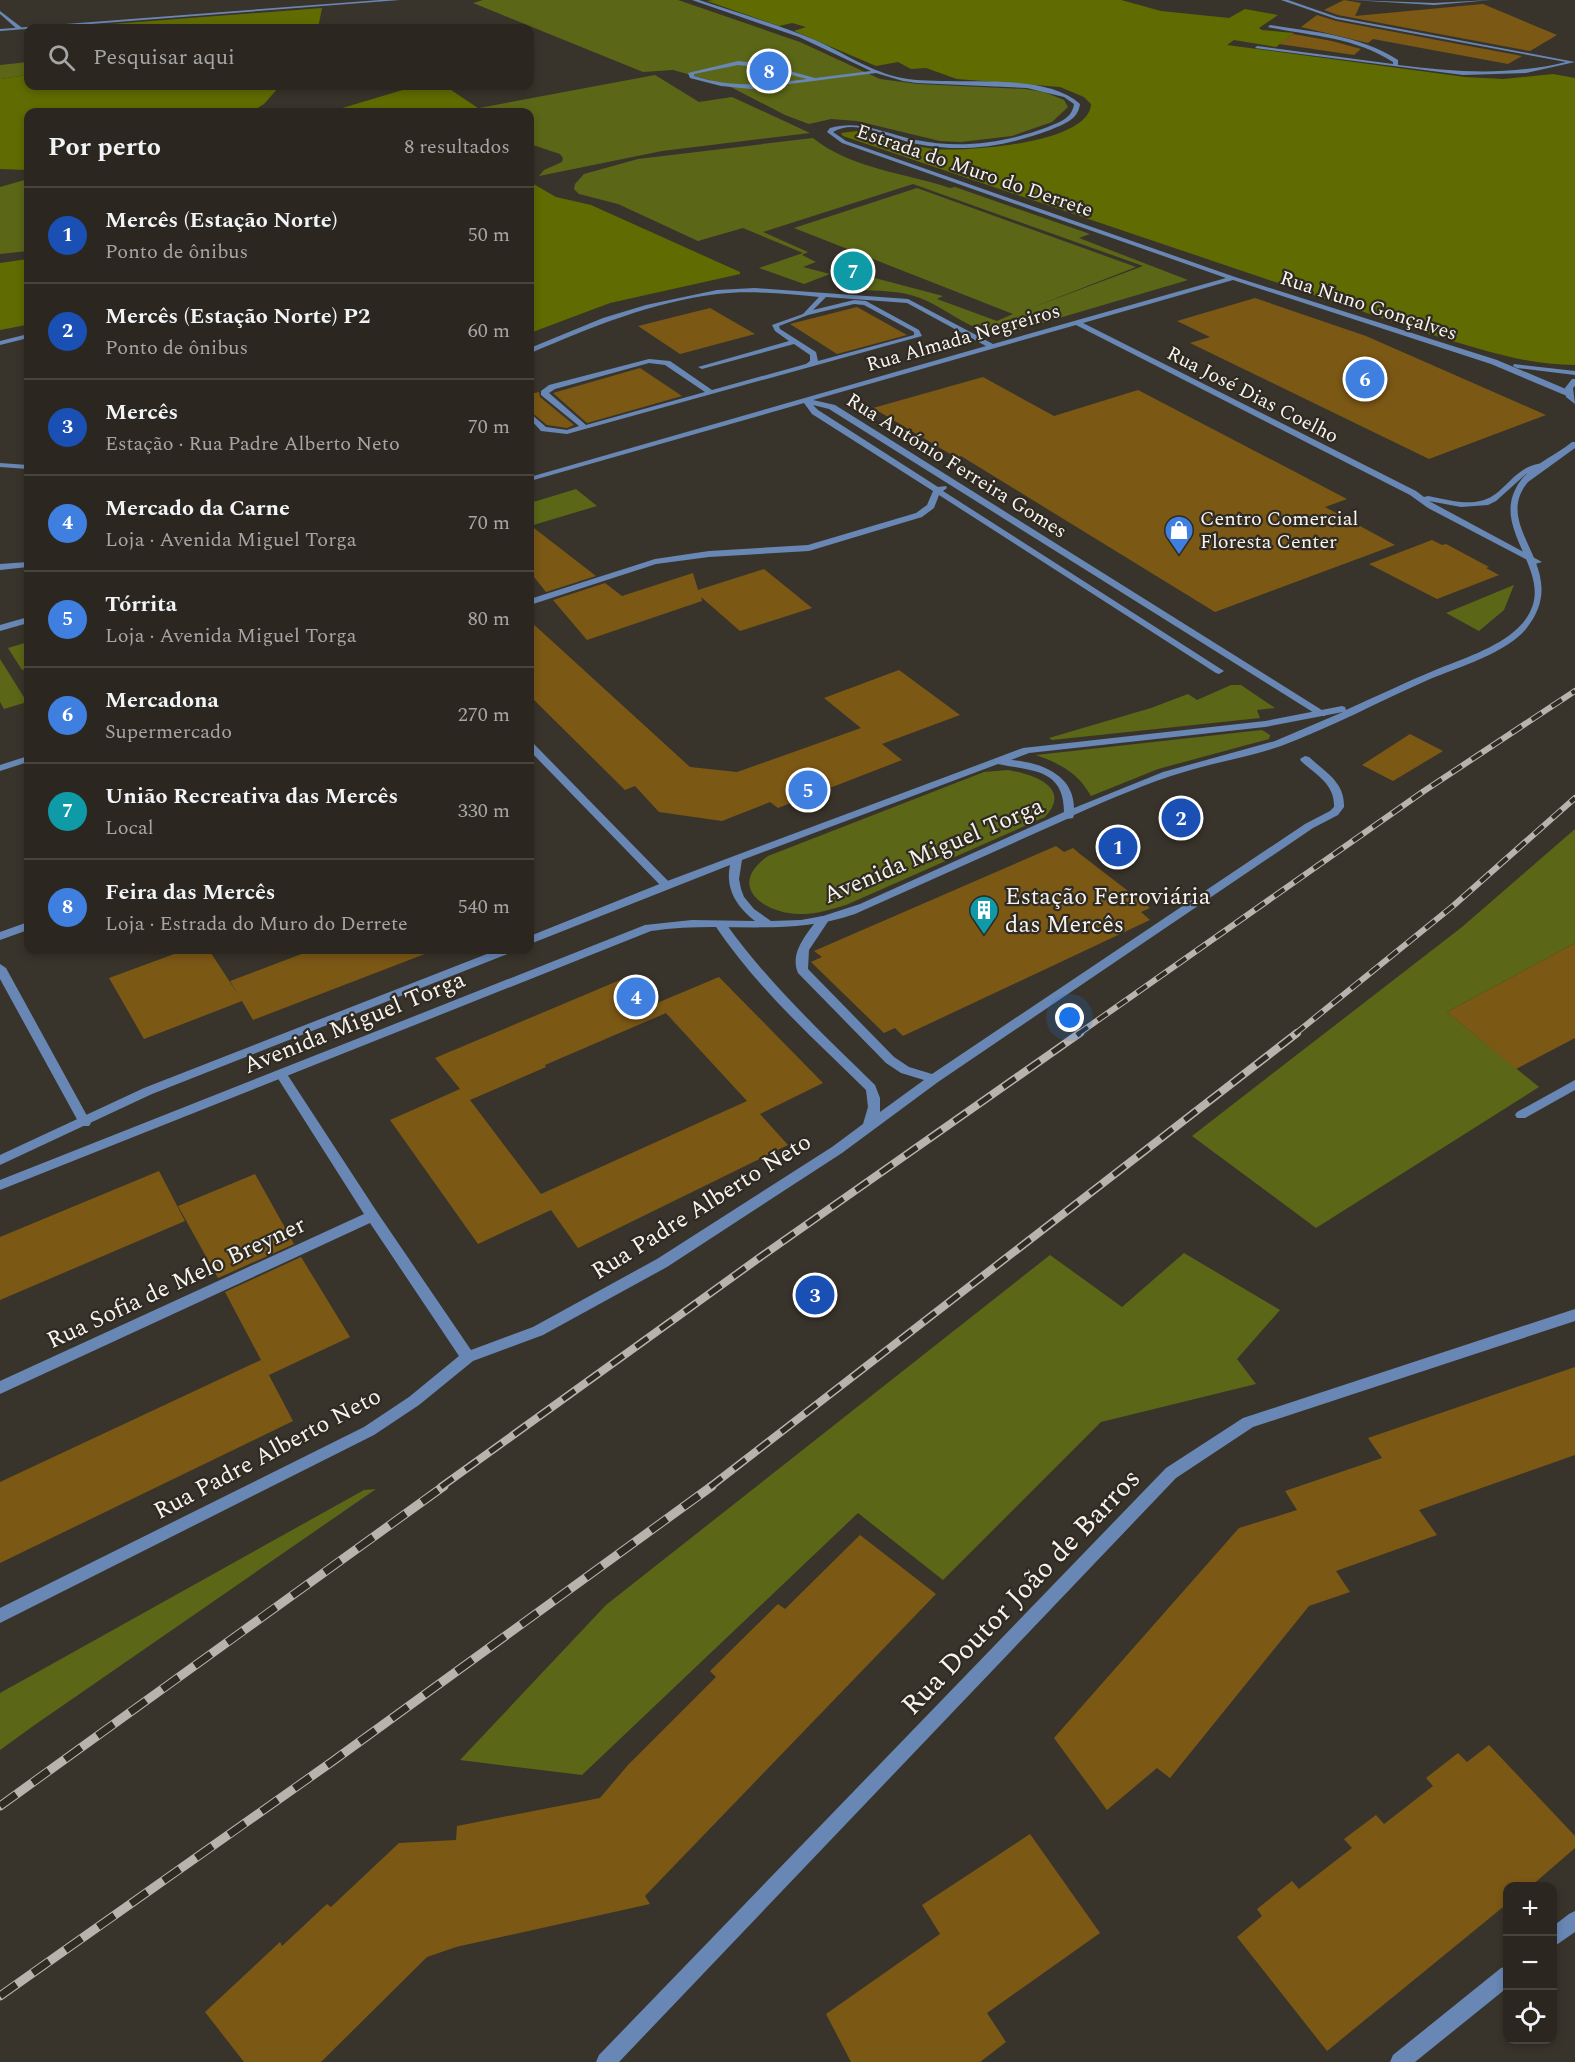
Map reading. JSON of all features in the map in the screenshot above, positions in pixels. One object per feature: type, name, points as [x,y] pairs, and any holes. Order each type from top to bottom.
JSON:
[{"type":"street","points":[[73,24],[398,0]]},
{"type":"street","name":"Estrada do Muro do Derrete","points":[[694,0],[814,41],[887,77],[916,81],[1040,88],[1070,97],[1077,107],[1071,118],[1024,138],[992,144],[933,145],[856,126],[835,127],[830,132],[835,138],[1233,278]]},
{"type":"street","points":[[1283,0],[1336,18],[1574,62]]},
{"type":"street","points":[[1353,0],[1434,4],[1489,0]]},
{"type":"street","points":[[0,12],[19,28]]},
{"type":"street","points":[[1270,26],[1365,44],[1382,50],[1396,61],[1395,66]]},
{"type":"street","points":[[0,30],[24,28]]},
{"type":"street","points":[[1257,47],[1475,75],[1512,75],[1574,62]]},
{"type":"street","points":[[814,79],[764,66],[738,63],[691,73],[692,77],[728,87],[751,87],[875,72]]},
{"type":"street","name":"Rua Almada Negreiros","points":[[534,478],[1233,278]]},
{"type":"street","name":"Rua Nuno Gonçalves","points":[[1233,278],[1494,362],[1570,394]]},
{"type":"street","points":[[534,348],[605,319],[696,295],[755,290],[908,301],[993,347]]},
{"type":"street","points":[[805,315],[825,294]]},
{"type":"street","points":[[534,419],[544,429],[567,432],[711,393],[918,336],[917,331],[866,303],[854,302],[776,325],[777,330],[813,354],[814,362],[809,366]]},
{"type":"street","name":"Rua José Dias Coelho","points":[[1078,323],[1413,493],[1431,506],[1538,562]]},
{"type":"street","points":[[0,343],[24,337]]},
{"type":"street","points":[[702,367],[794,342]]},
{"type":"street","points":[[584,427],[544,393],[552,387],[649,361],[667,363],[711,393]]},
{"type":"street","name":"Rua Nuno Gonçalves","points":[[1494,362],[1575,373]]},
{"type":"street","points":[[1575,381],[1569,387],[1575,402]]},
{"type":"street","name":"Rua António Ferreira Gomes","points":[[806,401],[832,407],[1322,714]]},
{"type":"street","name":"Rua António Ferreira Gomes","points":[[806,401],[815,412],[1219,671]]},
{"type":"street","name":"Avenida Miguel Torga","points":[[0,1185],[649,928],[678,922],[769,925],[823,920],[859,908],[1167,774],[1276,744],[1479,655],[1519,632],[1535,618],[1544,602],[1545,582],[1538,562],[1520,528],[1515,513],[1515,500],[1520,487],[1575,444]]},
{"type":"street","points":[[0,465],[24,467]]},
{"type":"street","name":"Rua José Dias Coelho","points":[[1413,493],[1447,503],[1485,503],[1493,500],[1523,472],[1546,465]]},
{"type":"street","points":[[534,601],[674,558],[792,550],[832,543],[919,514],[931,506],[937,490],[955,484]]},
{"type":"street","points":[[0,567],[24,565]]},
{"type":"street","points":[[0,628],[24,621]]},
{"type":"street","name":"Avenida Miguel Torga","points":[[534,938],[666,885],[992,761],[1027,750],[1265,724],[1322,714],[1370,702]]},
{"type":"street","points":[[534,750],[666,885]]},
{"type":"street","name":"Rua Padre Alberto Neto","points":[[0,1616],[369,1431],[414,1401],[468,1357],[538,1331],[662,1263],[837,1150],[934,1078],[1309,826],[1334,813],[1340,807],[1334,783],[1305,759]]},
{"type":"street","points":[[0,768],[24,760]]},
{"type":"street","points":[[992,761],[1015,762],[1050,773],[1063,784],[1069,794],[1069,816]]},
{"type":"street","points":[[737,858],[732,873],[734,890],[741,903],[752,915],[769,925]]},
{"type":"street","points":[[823,920],[802,951],[799,960],[801,970],[890,1060],[905,1070],[934,1078]]},
{"type":"street","points":[[720,924],[740,955],[761,978],[871,1088],[875,1098],[875,1112],[869,1127]]},
{"type":"street","points":[[0,936],[24,927]]},
{"type":"street","name":"Avenida Miguel Torga","points":[[0,1160],[85,1123],[148,1091],[496,954]]},
{"type":"street","points":[[0,968],[85,1123]]},
{"type":"street","points":[[281,1074],[372,1216],[468,1357]]},
{"type":"street","points":[[1521,1114],[1575,1084]]},
{"type":"street","name":"Rua Sofia de Melo Breyner","points":[[0,1388],[372,1216]]},
{"type":"street","name":"Rua Doutor João de Barros","points":[[606,2062],[1171,1473],[1248,1422],[1575,1315]]},
{"type":"street","points":[[1556,1936],[1575,1920]]},
{"type":"street","points":[[1400,2062],[1503,1979]]},
{"type":"green space","points":[[483,0],[678,0],[800,42],[880,79],[918,84],[1025,89],[1044,92],[1064,100],[1068,107],[1052,122],[1012,136],[961,142],[940,141],[857,121],[831,119],[809,124],[785,115],[727,85],[673,70],[643,72],[534,28],[534,24],[525,24],[473,3]]},
{"type":"green space","points":[[1121,0],[1161,11],[1229,18],[1245,9],[1278,15],[1259,28],[1262,30],[1294,33],[1276,47],[1234,40],[1227,45],[1465,77],[1503,79],[1553,74],[1575,78],[1575,365],[1519,359],[1429,334],[843,136],[841,133],[857,131],[934,149],[997,147],[1049,137],[1070,128],[1085,118],[1091,104],[1084,97],[1060,87],[957,79],[926,68],[911,69],[898,62],[876,66],[794,31],[806,27],[792,23],[779,26],[707,1]]},
{"type":"green space","points":[[322,8],[319,24],[111,24]]},
{"type":"green space","points":[[24,62],[24,76],[0,79],[0,65]]},
{"type":"green space","points":[[655,75],[699,102],[732,97],[810,133],[662,151],[539,176],[544,170],[562,162],[563,158],[560,154],[534,145],[534,108],[479,108]]},
{"type":"green space","points":[[24,76],[24,90],[276,90],[258,108],[24,108],[24,170],[0,169],[0,79]]},
{"type":"green space","points":[[403,90],[451,90],[478,108],[342,108]]},
{"type":"green space","points":[[813,138],[844,157],[861,163],[950,188],[955,187],[1090,234],[1079,238],[1188,280],[1005,334],[994,333],[972,326],[930,302],[912,295],[853,288],[866,283],[862,281],[871,277],[943,296],[937,299],[997,321],[1013,314],[794,228],[917,188],[1136,267],[1031,308],[1143,266],[913,184],[763,232],[808,252],[802,255],[816,262],[803,267],[830,274],[804,284],[759,268],[803,253],[743,228],[698,241],[618,204],[579,194],[574,189],[575,184],[584,174],[638,159]]},
{"type":"green space","points":[[24,180],[24,251],[0,254],[0,187]]},
{"type":"green space","points":[[534,184],[556,197],[591,205],[740,272],[740,274],[610,303],[534,332]]},
{"type":"green space","points":[[24,260],[24,325],[0,330],[0,263]]},
{"type":"green space","points":[[576,489],[597,506],[534,525],[534,502]]},
{"type":"green space","points":[[1514,585],[1504,610],[1479,631],[1446,613]]},
{"type":"green space","points":[[24,643],[24,669],[22,670],[8,648]]},
{"type":"green space","points":[[0,659],[24,697],[24,703],[4,709],[0,702]]},
{"type":"green space","points":[[1231,685],[1241,685],[1275,708],[1257,710],[1260,718],[1052,740],[1049,738],[1151,708],[1188,694],[1197,700]]},
{"type":"green space","points":[[1262,730],[1270,735],[1269,739],[1158,769],[1091,796],[1068,770],[1036,755]]},
{"type":"green space","points":[[1008,770],[1038,779],[1052,790],[1054,798],[1052,807],[1045,817],[846,905],[811,914],[799,914],[773,909],[754,896],[750,887],[750,878],[756,867],[768,856],[984,772]]},
{"type":"green space","points":[[1575,829],[1575,943],[1447,1012],[1539,1087],[1316,1228],[1192,1136],[1462,927]]},
{"type":"green space","points":[[1184,1253],[1280,1310],[1237,1359],[1256,1384],[1101,1422],[943,1580],[858,1513],[582,1775],[460,1760],[606,1605],[1050,1255],[1122,1307]]},
{"type":"green space","points":[[376,1489],[0,1750],[0,1693],[364,1490]]},
{"type":"building","points":[[1344,0],[1361,3],[1355,16],[1483,4],[1557,35],[1530,51],[1338,15],[1324,10]]},
{"type":"building","points":[[1317,15],[1336,21],[1522,56],[1508,64],[1373,39],[1368,43],[1301,27]]},
{"type":"building","points":[[1293,34],[1361,49],[1354,55],[1279,44]]},
{"type":"building","points":[[1255,298],[1366,336],[1546,415],[1429,459],[1190,343],[1210,337],[1177,321]]},
{"type":"building","points":[[857,307],[907,335],[837,354],[790,324]]},
{"type":"building","points":[[710,308],[755,334],[680,354],[638,326]]},
{"type":"building","points":[[640,368],[682,396],[587,423],[553,393]]},
{"type":"building","points":[[983,377],[1054,416],[1138,390],[1347,499],[1325,507],[1395,545],[1215,612],[961,456],[957,458],[873,408]]},
{"type":"building","points":[[539,392],[540,397],[574,425],[567,428],[547,425],[534,414],[534,393]]},
{"type":"building","points":[[534,528],[596,576],[546,592],[534,577]]},
{"type":"building","points":[[1432,540],[1442,545],[1446,544],[1489,567],[1486,568],[1499,575],[1437,599],[1369,564]]},
{"type":"building","points":[[764,569],[812,608],[740,631],[701,597],[702,601],[587,640],[553,600],[605,583],[622,596],[693,573],[698,590]]},
{"type":"building","points":[[534,625],[690,767],[737,772],[861,728],[824,698],[899,670],[960,715],[882,744],[902,760],[778,808],[770,802],[722,821],[659,812],[635,786],[625,790],[534,700]]},
{"type":"building","points":[[1410,734],[1443,751],[1393,781],[1362,765]]},
{"type":"building","name":"Estação Ferroviária das Mercês","points":[[1056,846],[1064,852],[1073,848],[1150,908],[1141,912],[1150,920],[903,1036],[895,1028],[884,1033],[811,962],[822,957],[814,951]]},
{"type":"building","points":[[1575,943],[1575,1038],[1516,1069],[1447,1012]]},
{"type":"building","points":[[174,954],[212,954],[239,996],[230,981],[301,954],[425,954],[253,1020],[242,1001],[144,1039],[109,978]]},
{"type":"building","points":[[632,975],[657,1003],[719,977],[823,1083],[760,1114],[788,1145],[578,1248],[551,1210],[478,1244],[390,1120],[460,1089],[435,1058]],"holes":[[[666,1013],[747,1101],[541,1194],[470,1100]]]},
{"type":"building","points":[[159,1171],[185,1221],[0,1300],[0,1237]]},
{"type":"building","points":[[255,1174],[294,1244],[218,1278],[178,1206]]},
{"type":"building","points":[[301,1257],[350,1337],[269,1375],[225,1292]]},
{"type":"building","points":[[261,1360],[293,1421],[0,1563],[0,1482]]},
{"type":"building","points":[[1575,1367],[1575,1455],[1419,1510],[1437,1535],[1336,1571],[1350,1592],[1309,1606],[1170,1778],[1157,1768],[1107,1810],[1054,1738],[1239,1528],[1297,1510],[1285,1491],[1382,1458],[1368,1438]]},
{"type":"building","points":[[860,1535],[936,1594],[645,1896],[650,1904],[456,1947],[427,1957],[321,2062],[244,2062],[205,2012],[280,1942],[282,1946],[327,1904],[331,1907],[399,1843],[456,1840],[457,1826],[600,1798],[628,1765],[716,1677],[710,1671],[778,1604],[785,1609]]},
{"type":"building","points":[[1489,1745],[1575,1836],[1575,1848],[1536,1882],[1503,1882],[1503,1907],[1327,2051],[1237,1937],[1262,1916],[1257,1909],[1292,1881],[1299,1889],[1352,1848],[1344,1839],[1376,1815],[1384,1824],[1433,1786],[1426,1778],[1458,1753],[1467,1762]]},
{"type":"building","points":[[1030,1834],[1100,1933],[987,2013],[1006,2042],[980,2062],[851,2062],[826,2014],[940,1934],[922,1905]]},
{"type":"railway","points":[[1078,1034],[1424,791],[1575,691]]},
{"type":"railway","points":[[1295,1034],[1453,906],[1575,798]]},
{"type":"railway","points":[[441,1487],[759,1258],[1080,1033]]},
{"type":"railway","points":[[710,1487],[1297,1033]]},
{"type":"railway","points":[[0,1806],[444,1486]]},
{"type":"railway","points":[[0,1996],[333,1761],[712,1486]]},
{"type":"place","name":"Feira das Mercês","points":[[769,71]]},
{"type":"place","name":"União Recreativa das Mercês","points":[[853,271]]},
{"type":"place","name":"Mercadona","points":[[1365,379]]},
{"type":"place","name":"Centro Comercial Floresta Center","points":[[1179,556]]},
{"type":"place","name":"Tórrita","points":[[808,790]]},
{"type":"place","name":"Mercês (Estação Norte) P2","points":[[1181,818]]},
{"type":"place","name":"Mercês (Estação Norte)","points":[[1118,847]]},
{"type":"place","name":"Estação Ferroviária das Mercês","points":[[984,936]]},
{"type":"place","name":"Mercado da Carne","points":[[636,997]]},
{"type":"place","name":"Mercês","points":[[815,1295]]}]
